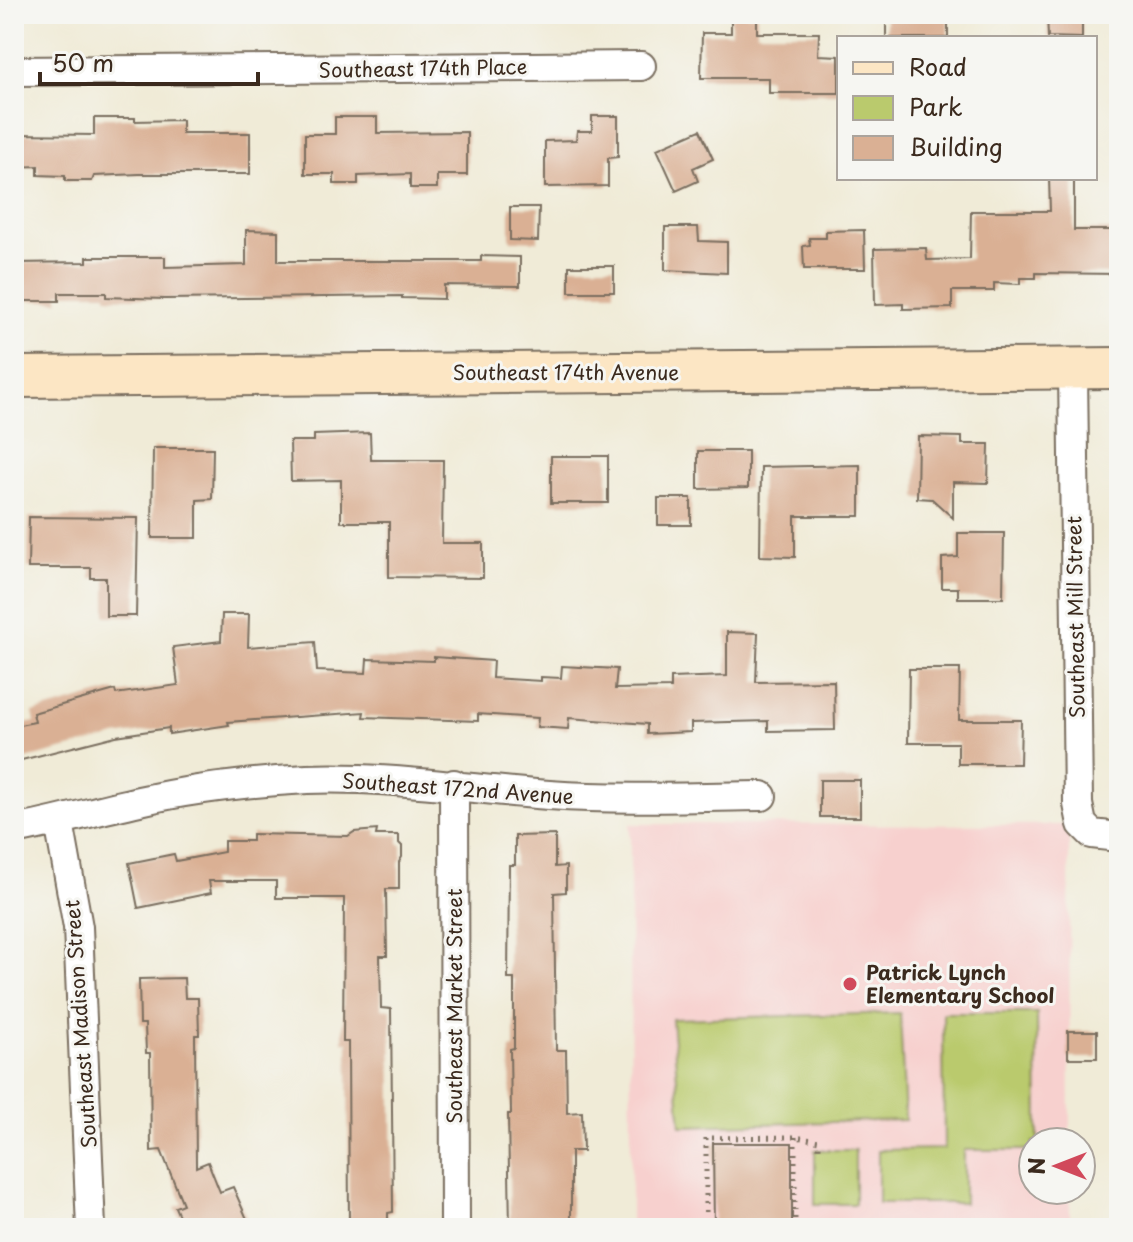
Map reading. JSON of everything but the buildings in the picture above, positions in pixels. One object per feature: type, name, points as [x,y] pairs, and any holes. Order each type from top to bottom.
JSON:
[{"type":"street","name":"Southeast 174th Place","points":[[14,71],[641,66]]},
{"type":"street","name":"Southeast 174th Avenue","points":[[14,377],[1119,368]]},
{"type":"street","name":"Southeast Mill Street","points":[[1073,369],[1078,804],[1082,824],[1092,834],[1119,837]]},
{"type":"street","name":"Southeast 172nd Avenue","points":[[14,830],[59,822],[146,799],[238,785],[305,779],[368,778],[610,798],[762,796]]},
{"type":"street","name":"Southeast Market Street","points":[[454,784],[455,1228]]},
{"type":"street","name":"Southeast Madison Street","points":[[59,822],[78,927],[91,1228]]},
{"type":"path","points":[[795,1137],[795,1228]]},
{"type":"path","points":[[706,1228],[706,1138],[795,1137],[819,1141],[819,1150]]},
{"type":"shaded area","name":"Patrick Lynch Elementary School","points":[[630,824],[1069,825],[1070,1126],[1017,1126],[1017,1206],[1070,1206],[1070,1228],[631,1228]]},
{"type":"green space","points":[[900,1013],[905,1120],[681,1126],[672,1019]]},
{"type":"green space","points":[[943,1013],[1037,1013],[1038,1126],[1017,1126],[1017,1150],[964,1150],[964,1203],[878,1203],[878,1150],[944,1149]]},
{"type":"green space","points":[[815,1150],[855,1150],[855,1204],[815,1204]]},
{"type":"place","name":"Patrick Lynch Elementary School","points":[[850,984]]}]
